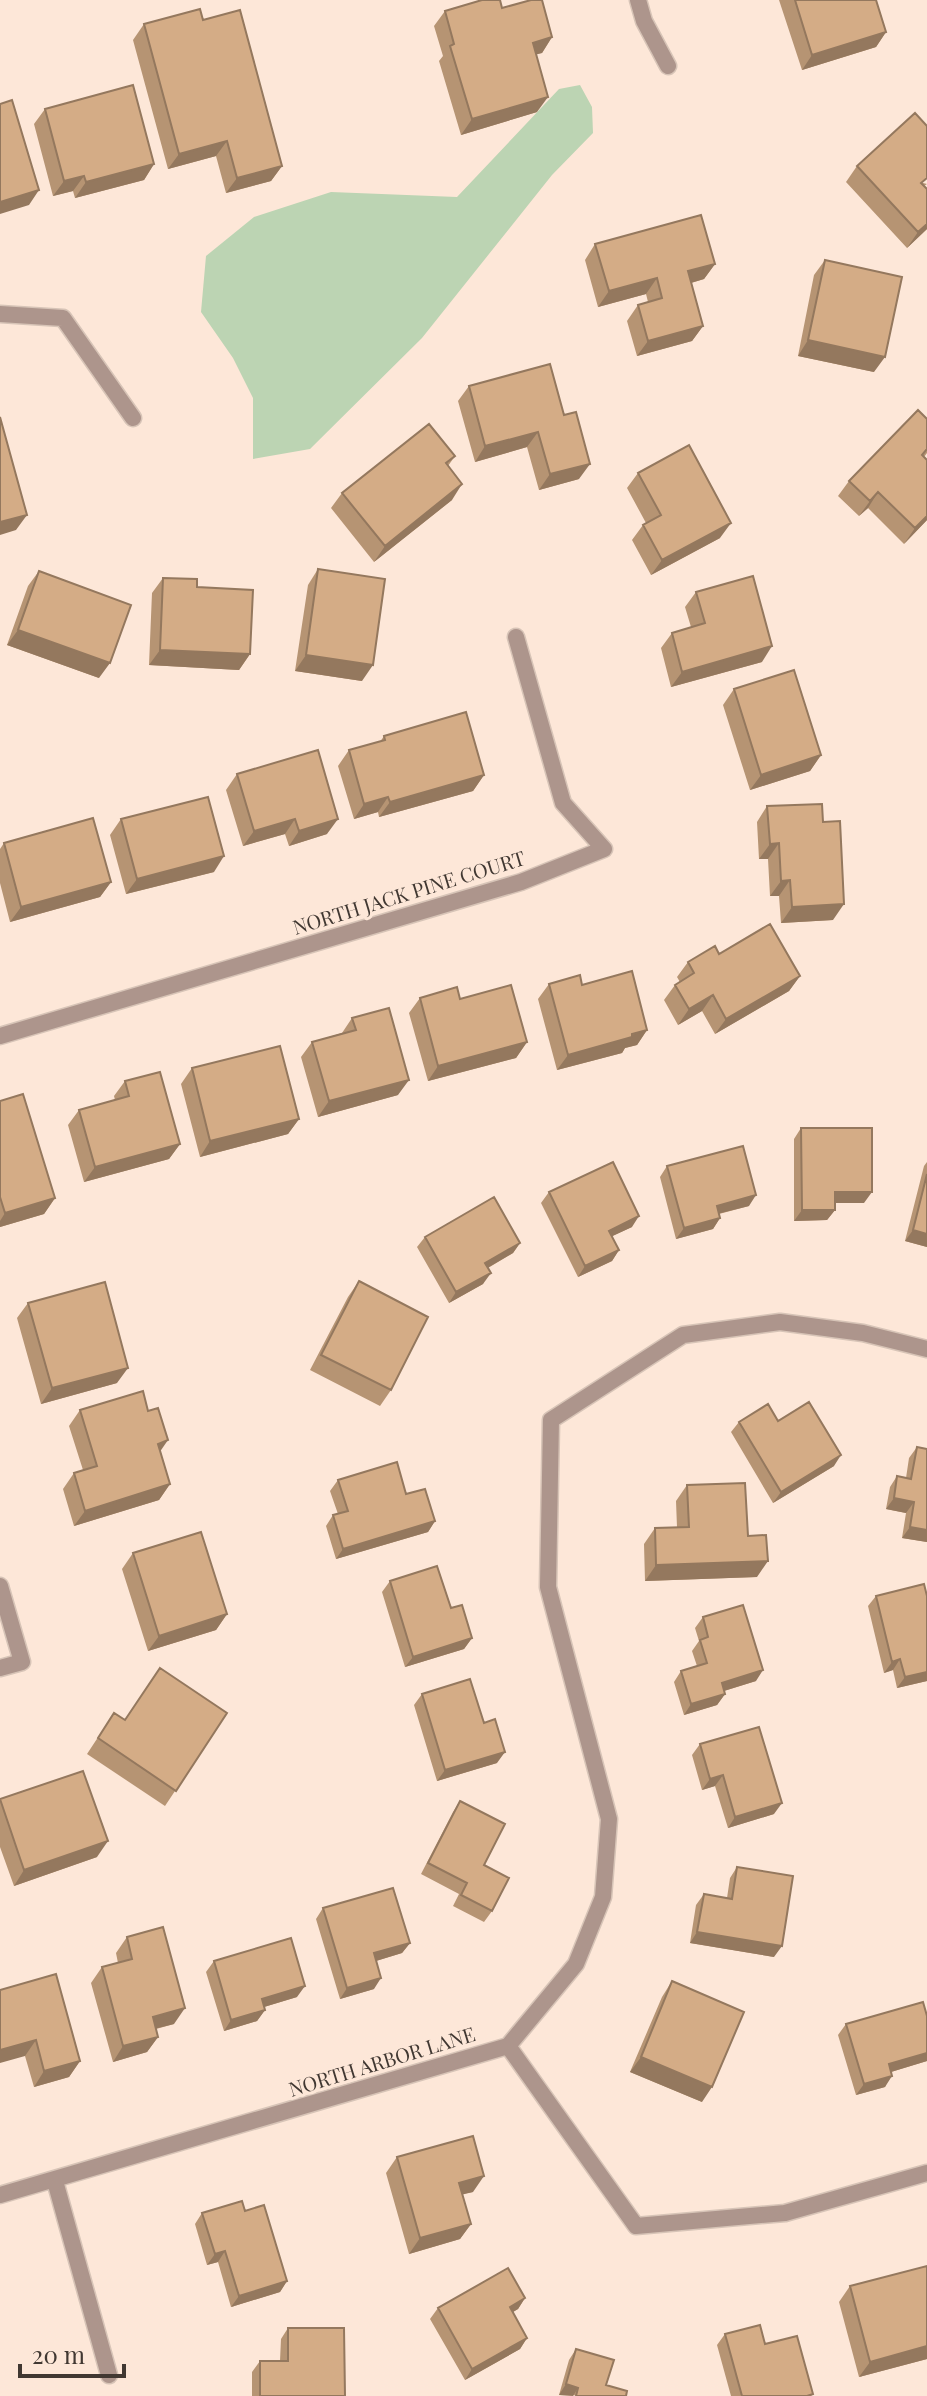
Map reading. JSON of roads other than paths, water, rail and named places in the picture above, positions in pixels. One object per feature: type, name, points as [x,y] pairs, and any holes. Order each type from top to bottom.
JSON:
[{"type":"street","points":[[638,0],[644,21],[668,66]]},
{"type":"street","points":[[3,313],[63,318],[133,418]]},
{"type":"street","name":"NORTH JACK PINE COURT","points":[[0,1036],[521,882],[604,849],[563,803],[516,637]]},
{"type":"street","points":[[508,2046],[576,1964],[603,1897],[609,1819],[548,1587],[551,1420],[683,1335],[780,1322],[863,1333],[927,1349]]},
{"type":"street","points":[[0,1586],[22,1662],[0,1668]]},
{"type":"street","name":"NORTH ARBOR LANE","points":[[0,2195],[508,2046],[636,2226],[785,2213],[927,2173]]},
{"type":"street","points":[[55,2181],[109,2375]]}]
